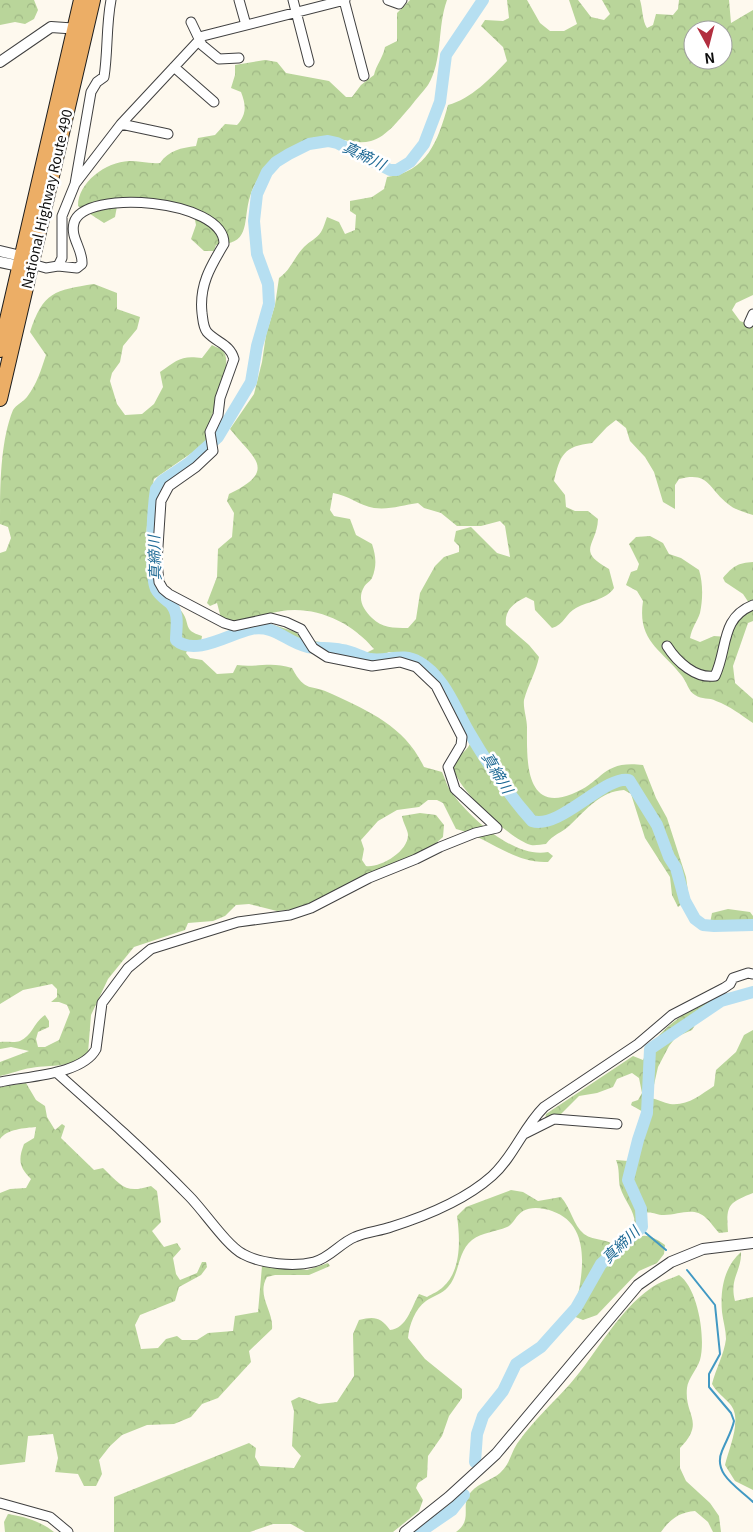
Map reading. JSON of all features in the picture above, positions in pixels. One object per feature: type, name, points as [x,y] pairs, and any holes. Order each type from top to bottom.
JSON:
[{"type":"highway","name":"National Highway Route 490","points":[[80,29],[81,0]]},
{"type":"highway","name":"National Highway Route 490","points":[[0,350],[24,262],[80,29],[93,0]]},
{"type":"highway","name":"National Highway Route 490","points":[[0,399],[24,262]]},
{"type":"street","points":[[75,184],[76,166],[91,92],[97,82],[104,78],[108,41],[107,21],[111,0]]},
{"type":"street","points":[[239,0],[246,25]]},
{"type":"street","points":[[293,0],[309,62]]},
{"type":"street","points":[[58,266],[62,258],[62,216],[75,184],[121,124],[203,36],[345,0],[364,76]]},
{"type":"street","points":[[388,0],[399,4],[402,0]]},
{"type":"street","points":[[191,22],[199,40],[219,59],[239,58]]},
{"type":"street","points":[[0,62],[51,27],[80,29]]},
{"type":"street","points":[[174,67],[214,102]]},
{"type":"street","points":[[121,124],[168,134]]},
{"type":"street","points":[[0,251],[24,262],[46,268],[58,266],[77,268],[82,264],[81,252],[74,232],[74,222],[80,214],[92,208],[134,202],[157,202],[181,207],[201,216],[220,232],[224,244],[205,280],[201,303],[204,327],[207,332],[228,346],[234,359],[220,398],[218,415],[210,432],[212,451],[196,467],[169,486],[161,501],[157,562],[159,582],[162,589],[224,623],[234,626],[271,618],[301,629],[312,645],[327,657],[372,666],[408,664],[429,678],[448,708],[462,736],[461,745],[448,767],[450,779],[455,789],[464,799],[497,828],[440,847],[416,860],[369,878],[311,908],[290,915],[238,922],[151,949],[128,968],[102,1003],[96,1049],[93,1055],[69,1069],[57,1073],[0,1082]]},
{"type":"street","points":[[0,262],[24,262]]},
{"type":"street","points":[[667,646],[678,659],[700,676],[715,676],[722,656],[726,631],[731,621],[745,608],[753,605]]},
{"type":"street","points":[[57,1073],[89,1099],[162,1168],[205,1212],[236,1249],[244,1255],[282,1263],[300,1264],[325,1258],[356,1236],[391,1227],[457,1199],[491,1176],[508,1160],[531,1121],[544,1107],[638,1044],[672,1015],[724,988],[730,984],[732,978],[748,973],[753,974]]},
{"type":"street","points":[[524,1134],[554,1119],[617,1124]]},
{"type":"street","points":[[405,1532],[470,1479],[496,1454],[616,1308],[638,1285],[671,1262],[703,1249],[753,1243]]},
{"type":"street","points":[[0,1503],[50,1517],[68,1532]]},
{"type":"green space","points":[[0,0],[34,0],[38,10],[34,19],[25,24],[15,22],[0,25]]},
{"type":"green space","points":[[410,0],[447,0],[436,65],[428,85],[393,126],[377,139],[354,142],[326,137],[313,138],[300,142],[278,157],[268,166],[256,182],[249,200],[243,232],[235,241],[216,245],[214,251],[204,251],[191,239],[196,225],[193,210],[170,201],[118,201],[115,217],[104,223],[78,206],[79,197],[88,181],[103,169],[120,162],[129,161],[160,163],[167,155],[176,150],[196,146],[198,138],[215,135],[225,124],[237,125],[243,117],[245,105],[241,92],[231,88],[235,75],[235,65],[265,60],[277,62],[286,73],[329,81],[346,97],[352,97],[361,85],[374,75],[385,47],[397,41],[397,13]]},
{"type":"green space","points":[[507,0],[527,0],[540,23],[550,31],[564,31],[577,24],[569,0],[578,0],[591,17],[604,20],[610,14],[602,0],[640,0],[647,28],[653,25],[656,14],[673,15],[678,9],[679,0],[729,0],[731,20],[683,20],[683,70],[733,70],[733,22],[753,10],[753,295],[736,303],[732,310],[740,321],[753,326],[753,515],[731,506],[707,482],[696,477],[679,479],[675,485],[675,509],[663,502],[654,472],[645,457],[630,441],[626,428],[616,420],[592,443],[569,449],[561,458],[554,481],[565,495],[566,507],[575,511],[588,511],[598,519],[590,552],[599,563],[609,569],[614,588],[602,598],[573,610],[559,624],[552,628],[535,610],[534,601],[526,597],[508,611],[506,620],[506,625],[529,645],[539,657],[524,700],[529,767],[537,789],[545,796],[556,798],[583,789],[611,769],[629,764],[643,765],[656,798],[667,818],[686,877],[689,899],[678,907],[672,895],[670,877],[645,838],[631,794],[624,790],[616,791],[601,798],[546,844],[533,845],[522,841],[498,824],[475,800],[457,777],[453,768],[459,756],[470,744],[468,736],[436,673],[417,656],[389,652],[368,662],[318,650],[314,641],[339,645],[366,653],[374,649],[352,629],[339,621],[310,611],[281,611],[266,615],[264,622],[296,632],[304,642],[302,647],[288,644],[267,634],[231,631],[221,618],[217,603],[210,606],[207,603],[217,577],[218,549],[232,537],[234,513],[227,501],[229,494],[244,486],[253,478],[257,471],[257,463],[253,456],[230,429],[254,394],[266,335],[275,305],[279,278],[287,271],[304,247],[321,232],[327,217],[339,222],[345,234],[355,230],[356,215],[350,211],[350,201],[372,197],[384,189],[387,177],[412,169],[429,153],[440,131],[448,105],[473,93],[507,61],[503,47],[481,26],[485,20],[503,21],[509,18]],"holes":[[[333,493],[374,508],[391,508],[418,503],[424,508],[441,513],[457,526],[481,526],[500,521],[505,526],[510,557],[497,553],[471,527],[456,531],[454,541],[459,546],[459,552],[444,557],[435,566],[420,593],[416,619],[408,628],[384,626],[369,615],[361,600],[362,591],[372,578],[375,569],[372,544],[356,535],[350,519],[334,516],[330,510]]]},
{"type":"green space","points":[[94,284],[117,293],[117,309],[140,317],[137,329],[123,346],[120,362],[112,373],[110,381],[117,404],[125,415],[142,414],[154,404],[163,387],[160,372],[175,362],[189,357],[202,358],[212,345],[222,350],[226,357],[226,368],[210,422],[206,443],[154,479],[149,507],[146,541],[148,575],[152,588],[159,599],[180,609],[185,616],[189,629],[202,636],[201,642],[191,643],[186,653],[190,658],[202,660],[217,674],[233,673],[237,665],[277,665],[292,668],[305,685],[325,691],[360,707],[386,722],[397,731],[416,753],[424,767],[442,772],[449,788],[460,803],[494,835],[522,849],[548,852],[553,856],[548,862],[524,859],[456,829],[443,803],[437,800],[428,800],[419,807],[397,810],[378,821],[361,840],[364,849],[362,860],[366,866],[385,862],[403,847],[408,835],[402,816],[420,813],[436,815],[444,825],[443,837],[427,851],[364,876],[346,888],[295,909],[277,911],[249,904],[236,905],[225,916],[213,921],[188,923],[185,930],[134,947],[108,979],[91,1015],[88,1053],[67,1064],[27,1069],[0,1076],[0,1062],[29,1051],[11,1047],[0,1049],[0,1042],[18,1042],[24,1039],[45,1015],[49,1021],[49,1027],[38,1032],[36,1039],[38,1047],[45,1047],[59,1040],[70,1012],[67,1005],[51,1002],[57,997],[57,989],[52,984],[23,990],[0,1004],[0,553],[6,551],[11,538],[8,527],[0,524],[3,451],[5,436],[13,410],[30,392],[46,355],[30,332],[40,308],[52,295],[60,291]]},
{"type":"green space","points":[[650,536],[663,543],[669,554],[681,558],[699,570],[702,586],[701,608],[690,638],[700,642],[714,636],[727,637],[749,603],[743,594],[725,582],[723,578],[736,566],[753,562],[753,621],[748,623],[733,666],[735,683],[753,699],[753,723],[726,705],[698,697],[693,693],[682,676],[647,635],[642,615],[643,601],[637,591],[626,585],[631,572],[637,570],[639,564],[629,544],[636,537]]},
{"type":"green space","points":[[728,909],[750,912],[753,916],[753,928],[710,923],[712,913]]},
{"type":"green space","points":[[707,1000],[713,1000],[715,1008],[697,1022],[692,1030],[676,1037],[669,1046],[658,1067],[651,1098],[676,1104],[688,1102],[704,1093],[714,1086],[716,1070],[736,1052],[744,1035],[753,1030],[753,1193],[730,1206],[728,1210],[728,1232],[719,1233],[708,1220],[696,1212],[670,1215],[645,1213],[642,1214],[641,1222],[634,1230],[634,1218],[620,1187],[616,1160],[628,1161],[640,1142],[645,1113],[631,1105],[632,1102],[638,1100],[642,1093],[639,1078],[632,1073],[617,1079],[613,1087],[597,1093],[579,1096],[560,1115],[545,1119],[546,1114],[633,1056],[643,1060],[654,1041],[670,1025]]},
{"type":"green space","points":[[26,1083],[36,1100],[45,1106],[47,1117],[55,1130],[62,1124],[65,1126],[61,1138],[94,1170],[103,1168],[120,1184],[129,1189],[151,1186],[157,1191],[161,1222],[152,1231],[164,1247],[177,1243],[181,1249],[173,1258],[176,1274],[180,1280],[197,1273],[202,1262],[206,1262],[207,1267],[201,1275],[179,1287],[175,1301],[140,1315],[135,1325],[141,1349],[158,1348],[166,1339],[177,1336],[182,1340],[197,1340],[208,1333],[233,1331],[235,1316],[258,1312],[262,1266],[270,1264],[307,1270],[328,1263],[330,1266],[309,1275],[275,1275],[267,1277],[263,1291],[271,1316],[272,1329],[249,1351],[251,1362],[218,1398],[202,1404],[191,1417],[174,1424],[147,1425],[122,1435],[99,1460],[102,1474],[96,1486],[84,1486],[78,1474],[55,1472],[58,1458],[53,1434],[28,1436],[25,1462],[0,1465],[0,1193],[10,1189],[26,1188],[31,1179],[24,1171],[20,1159],[24,1144],[34,1138],[36,1127],[12,1131],[0,1139],[0,1087]]},
{"type":"green space","points":[[511,1190],[523,1192],[538,1201],[561,1197],[577,1226],[584,1234],[615,1245],[620,1249],[632,1240],[642,1236],[652,1237],[665,1245],[664,1254],[657,1263],[639,1271],[597,1315],[583,1320],[573,1316],[581,1273],[582,1257],[580,1242],[575,1229],[566,1219],[549,1210],[538,1208],[526,1209],[509,1226],[480,1235],[467,1245],[452,1282],[446,1289],[422,1304],[413,1318],[408,1338],[425,1359],[462,1389],[462,1398],[449,1416],[442,1436],[428,1456],[427,1477],[418,1483],[416,1488],[423,1500],[419,1511],[393,1532],[305,1532],[291,1524],[273,1524],[250,1532],[114,1532],[114,1497],[249,1443],[256,1448],[255,1457],[260,1466],[294,1468],[301,1456],[292,1446],[294,1411],[291,1401],[299,1397],[319,1404],[337,1402],[354,1376],[353,1334],[359,1320],[377,1319],[383,1322],[390,1330],[401,1326],[408,1317],[419,1294],[427,1297],[437,1291],[443,1287],[454,1272],[459,1244],[457,1216],[466,1207]]},
{"type":"green space","points":[[741,1252],[734,1286],[735,1301],[753,1297],[753,1490],[735,1481],[725,1465],[734,1433],[734,1410],[712,1384],[724,1351],[726,1339],[722,1312],[724,1279],[735,1258]]},
{"type":"green space","points":[[679,1275],[686,1281],[696,1302],[702,1339],[700,1360],[687,1388],[688,1405],[693,1425],[688,1439],[680,1448],[680,1468],[686,1481],[710,1503],[719,1516],[721,1532],[713,1532],[708,1522],[695,1511],[676,1517],[661,1532],[456,1532],[464,1522],[466,1502],[471,1492],[504,1469],[516,1445],[525,1433],[580,1372],[628,1309],[654,1286]]},
{"type":"green space","points":[[8,1514],[32,1520],[54,1532],[5,1532],[4,1522]]},
{"type":"waterway","name":"真締川","points":[[483,0],[446,55],[440,102],[424,144],[410,162],[397,170],[390,170],[337,143],[328,141],[309,144],[289,154],[276,162],[267,172],[257,194],[254,221],[257,254],[268,284],[269,304],[257,346],[251,382],[218,437],[189,463],[162,481],[156,489],[152,555],[156,589],[173,607],[177,621],[176,640],[184,645],[203,645],[243,631],[259,628],[274,631],[308,647],[346,651],[376,660],[401,657],[419,662],[428,668],[442,684],[491,767],[532,821],[543,822],[556,818],[608,786],[619,781],[629,780],[657,825],[669,857],[676,868],[685,901],[695,919],[703,925],[753,925]]},
{"type":"waterway","name":"真締川","points":[[475,1462],[477,1434],[483,1416],[503,1391],[516,1364],[541,1347],[576,1308],[601,1264],[642,1227],[641,1209],[628,1180],[647,1113],[650,1049],[721,1001],[753,992]]},
{"type":"waterway","points":[[641,1229],[666,1250]]},
{"type":"waterway","points":[[687,1270],[715,1305],[720,1354],[709,1374],[709,1387],[731,1413],[734,1421],[722,1451],[721,1467],[728,1480],[753,1502]]},
{"type":"waterway","name":"真締川","points":[[420,1532],[452,1510],[464,1495]]}]
